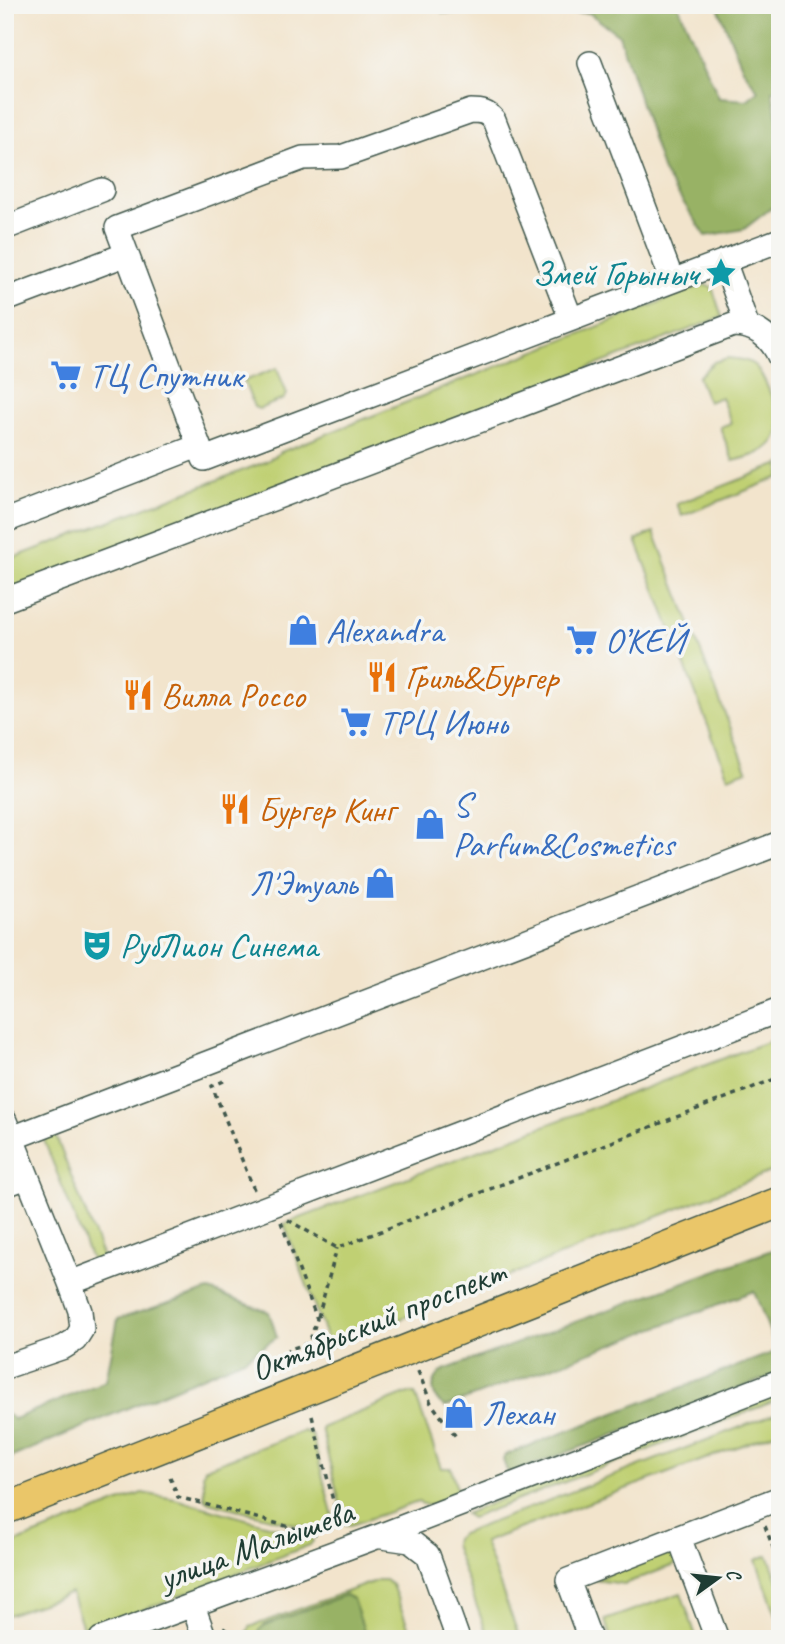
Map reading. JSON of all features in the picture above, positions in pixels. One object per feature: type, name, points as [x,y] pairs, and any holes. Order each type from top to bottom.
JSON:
[{"type":"main road","name":"Октябрьский проспект","points":[[5,1509],[780,1202]]},
{"type":"street","points":[[590,63],[673,281]]},
{"type":"street","points":[[571,319],[494,120],[488,113],[480,111],[471,111],[341,158],[303,158],[117,228],[204,459],[780,240]]},
{"type":"street","points":[[5,228],[103,190]]},
{"type":"street","points":[[5,300],[127,254]]},
{"type":"street","points":[[724,261],[747,325]]},
{"type":"street","points":[[5,600],[733,325],[747,325],[763,333],[780,358]]},
{"type":"street","points":[[5,521],[198,446]]},
{"type":"street","points":[[5,1367],[64,1347],[75,1340],[82,1329],[80,1311],[70,1283],[9,1130],[780,843]]},
{"type":"street","points":[[70,1283],[780,1010]]},
{"type":"street","points":[[5,1185],[27,1177]]},
{"type":"street","points":[[379,1536],[780,1381]]},
{"type":"street","points":[[590,1639],[568,1580],[780,1498]]},
{"type":"street","name":"улица Малышева","points":[[101,1639],[379,1536],[410,1541],[428,1555],[458,1639]]},
{"type":"street","points":[[679,1537],[717,1639]]},
{"type":"street","points":[[193,1606],[214,1634]]},
{"type":"path","points":[[337,1248],[780,1077]]},
{"type":"path","points":[[224,1081],[212,1086],[256,1194]]},
{"type":"path","points":[[317,1319],[278,1213],[337,1248]]},
{"type":"path","points":[[287,1350],[309,1343],[337,1248]]},
{"type":"path","points":[[418,1371],[431,1403],[457,1438]]},
{"type":"path","points":[[312,1416],[341,1531],[331,1534]]},
{"type":"path","points":[[170,1476],[178,1497],[315,1535],[324,1535]]},
{"type":"path","points":[[757,1507],[780,1566]]},
{"type":"path","points":[[214,1634],[239,1639]]},
{"type":"green space","points":[[437,5],[678,5],[719,98],[747,100],[758,91],[743,69],[717,5],[780,5],[780,90],[772,90],[780,133],[780,189],[774,206],[744,229],[706,236],[663,172],[619,35],[589,13],[443,13]]},
{"type":"green space","points":[[703,285],[712,287],[722,317],[5,592],[5,561],[265,462],[281,452]]},
{"type":"green space","points":[[728,358],[748,362],[758,370],[772,398],[779,428],[775,440],[765,449],[733,461],[720,427],[731,423],[721,397],[708,402],[698,377],[714,362]]},
{"type":"green space","points":[[277,368],[287,394],[284,399],[259,409],[254,407],[244,381]]},
{"type":"green space","points":[[780,464],[780,477],[682,516],[677,504]]},
{"type":"green space","points":[[654,532],[747,770],[728,777],[636,540]]},
{"type":"green space","points":[[780,1037],[780,1168],[330,1347],[284,1224]]},
{"type":"green space","points":[[55,1134],[103,1258],[94,1267],[42,1135]]},
{"type":"green space","points":[[780,1247],[780,1373],[512,1473],[507,1471],[503,1460],[505,1455],[777,1351],[754,1291],[445,1407],[436,1398],[434,1384],[444,1370]]},
{"type":"green space","points":[[209,1290],[269,1312],[277,1337],[244,1359],[5,1460],[5,1413],[14,1419],[106,1381],[118,1319]]},
{"type":"green space","points":[[780,1386],[780,1399],[471,1518],[465,1514]]},
{"type":"green space","points":[[408,1393],[415,1394],[441,1468],[451,1468],[458,1493],[428,1506],[418,1502],[351,1525],[345,1524],[321,1428]]},
{"type":"green space","points":[[780,1412],[780,1431],[484,1542],[520,1639],[489,1639],[454,1545],[455,1539],[461,1534]]},
{"type":"green space","points":[[304,1431],[312,1435],[335,1525],[332,1529],[313,1529],[209,1502],[205,1498],[205,1468]]},
{"type":"green space","points":[[142,1493],[175,1499],[311,1537],[313,1541],[310,1545],[89,1631],[83,1628],[71,1593],[8,1615],[5,1613],[5,1547]]},
{"type":"green space","points":[[674,1545],[679,1561],[674,1565],[624,1584],[594,1580]]},
{"type":"green space","points":[[768,1555],[780,1586],[780,1625],[756,1560]]},
{"type":"green space","points":[[378,1580],[385,1580],[392,1585],[413,1639],[251,1639],[246,1635],[250,1627]]},
{"type":"green space","points":[[681,1593],[697,1639],[611,1639],[605,1620]]},
{"type":"green space","points":[[345,1595],[353,1599],[367,1639],[257,1639],[259,1630],[265,1625]]},
{"type":"place","name":"Змей Горыныч","points":[[721,273]]},
{"type":"place","name":"ТЦ Спутник","points":[[66,375]]},
{"type":"place","name":"Alexandra","points":[[303,630]]},
{"type":"place","name":"О’КЕЙ","points":[[582,640]]},
{"type":"place","name":"Гриль&Бургер","points":[[382,677]]},
{"type":"place","name":"Вилла Россо","points":[[138,695]]},
{"type":"place","name":"ТРЦ Июнь","points":[[356,722]]},
{"type":"place","name":"Бургер Кинг","points":[[235,809]]},
{"type":"place","name":"S Parfum&Cosmetics","points":[[430,824]]},
{"type":"place","name":"Л'Этуаль","points":[[380,883]]},
{"type":"place","name":"РубЛион Синема","points":[[97,945]]},
{"type":"place","name":"Лехан","points":[[459,1413]]}]
